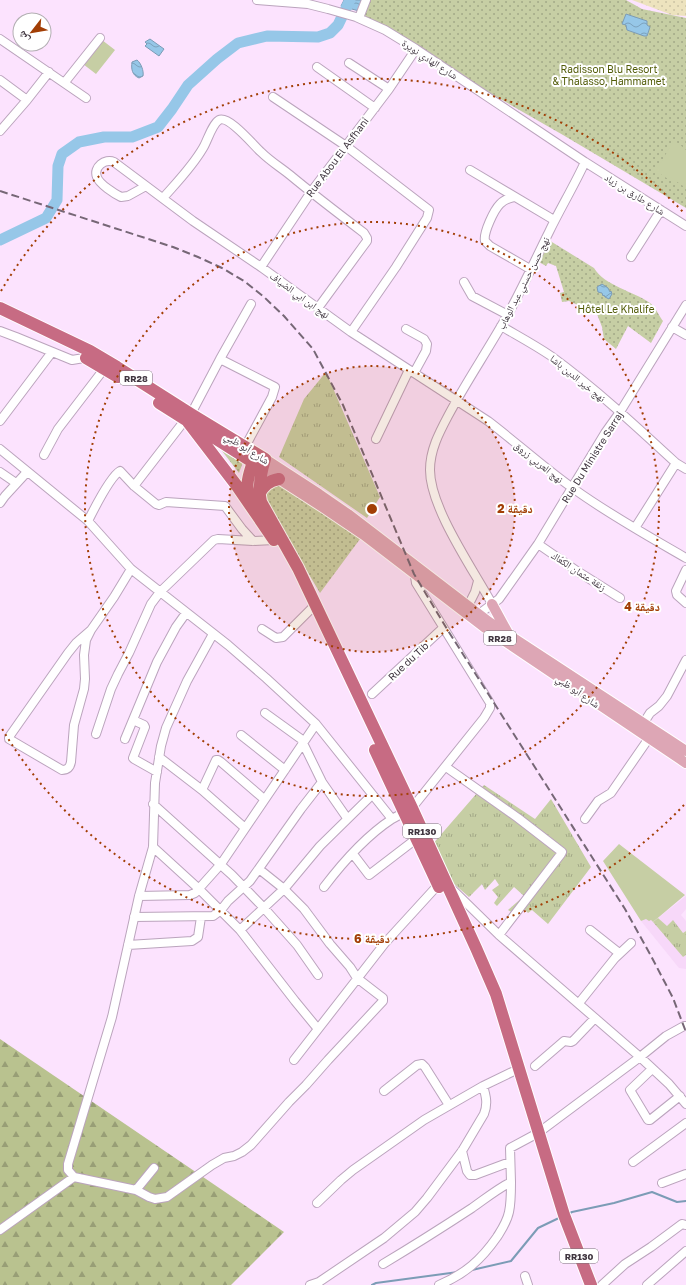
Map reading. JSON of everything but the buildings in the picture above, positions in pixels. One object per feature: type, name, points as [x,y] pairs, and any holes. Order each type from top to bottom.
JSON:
[{"type":"highway","name":"شارع أبو ظبي","points":[[0,308],[90,351],[117,366],[188,419],[245,447],[259,461]]},
{"type":"highway","name":"شارع أبو ظبي","points":[[0,317],[112,372],[259,461]]},
{"type":"highway","points":[[188,419],[252,507]]},
{"type":"highway","name":"RR130","points":[[259,461],[259,494],[261,502],[302,575],[441,883],[488,995],[512,1072],[535,1135],[584,1285]]},
{"type":"highway","name":"RR130","points":[[259,461],[247,482],[252,507],[274,540],[311,610],[408,810],[416,839],[476,948],[496,994],[519,1068],[535,1135]]},
{"type":"highway","points":[[259,494],[268,483],[272,480],[279,479]]},
{"type":"highway","name":"RR130","points":[[563,1222],[591,1285]]},
{"type":"main road","name":"شارع أبو ظبي","points":[[259,461],[279,479],[414,569]]},
{"type":"main road","name":"شارع أبو ظبي","points":[[259,461],[325,498],[510,645],[617,711],[643,724],[686,751]]},
{"type":"main road","points":[[492,604],[510,636]]},
{"type":"main road","name":"شارع أبو ظبي","points":[[470,612],[510,636],[617,711],[649,738],[686,763]]},
{"type":"street","name":"شارع الهادي نويرة","points":[[257,0],[308,4],[358,18],[385,30],[416,49],[584,162]]},
{"type":"street","points":[[358,18],[366,0]]},
{"type":"street","points":[[65,82],[100,38]]},
{"type":"street","points":[[0,39],[65,82],[86,98]]},
{"type":"street","name":"Rue Abou El Asfhani","points":[[261,267],[311,192],[389,89],[416,49]]},
{"type":"street","points":[[349,63],[389,89]]},
{"type":"street","points":[[317,67],[375,108]]},
{"type":"street","points":[[0,131],[49,72]]},
{"type":"street","points":[[0,80],[27,100]]},
{"type":"street","points":[[273,97],[346,146],[427,207],[429,212],[427,218],[396,267],[352,332]]},
{"type":"street","points":[[163,198],[197,157],[217,122],[223,119],[234,125],[262,153],[364,233],[368,238],[318,308]]},
{"type":"street","name":"نهج ابن ابي الضياف","points":[[146,186],[128,196],[122,197],[98,180],[96,176],[96,169],[103,162],[110,160],[163,198],[193,221],[261,267],[352,332],[456,401]]},
{"type":"street","name":"شارع طارق بن زياد","points":[[584,162],[686,226]]},
{"type":"street","name":"نهج حسن حسني عبد الوهاب","points":[[492,604],[451,531],[438,504],[432,487],[430,470],[434,446],[456,401],[508,315],[584,162]]},
{"type":"street","points":[[470,170],[554,220]]},
{"type":"street","points":[[514,197],[504,200],[496,208],[485,235],[485,241],[490,246],[530,269]]},
{"type":"street","points":[[631,257],[661,210]]},
{"type":"street","points":[[464,282],[472,296],[508,315]]},
{"type":"street","points":[[134,486],[188,419],[251,304]]},
{"type":"street","name":"Rue Du Ministre Sarraj","points":[[470,612],[485,610],[499,599],[538,544],[605,433],[620,412],[686,305]]},
{"type":"street","name":"نهج خير الدين باشا","points":[[501,326],[549,355],[620,412],[676,463],[686,469]]},
{"type":"street","points":[[672,327],[686,335]]},
{"type":"street","points":[[376,439],[412,372],[426,350],[427,344],[424,338],[406,329]]},
{"type":"street","points":[[0,331],[72,360],[84,358]]},
{"type":"street","points":[[0,421],[52,352]]},
{"type":"street","points":[[220,359],[275,387],[272,397],[245,447]]},
{"type":"street","points":[[44,455],[58,429],[104,369]]},
{"type":"street","name":"نهج العربي زروق","points":[[456,401],[506,434],[572,489],[606,511],[686,558]]},
{"type":"street","points":[[0,449],[88,520],[131,569],[266,678],[316,724],[392,819]]},
{"type":"street","points":[[635,528],[676,463]]},
{"type":"street","points":[[88,520],[110,483],[118,472],[121,471],[134,486],[156,504],[159,505],[166,502],[224,506],[242,530],[253,541]]},
{"type":"street","points":[[0,472],[16,483]]},
{"type":"street","points":[[2,498],[27,472]]},
{"type":"street","points":[[96,734],[111,689],[151,604],[160,592],[214,540],[274,540]]},
{"type":"street","name":"زنقة عثمان الكعّاك","points":[[538,544],[576,571],[620,598]]},
{"type":"street","points":[[91,630],[68,652],[9,736],[9,739],[62,770],[67,769],[71,762],[74,725],[84,688],[86,640],[131,569]]},
{"type":"street","points":[[324,887],[353,854],[376,831],[392,819],[408,810],[446,767],[490,708],[490,705],[416,583],[414,569]]},
{"type":"street","points":[[686,570],[676,591],[676,594],[686,603]]},
{"type":"street","points":[[470,612],[478,581]]},
{"type":"street","points":[[262,629],[276,638],[282,637],[311,610]]},
{"type":"street","points":[[125,739],[157,662],[176,627],[186,613]]},
{"type":"street","name":"Rue du Tib","points":[[372,694],[443,628]]},
{"type":"street","points":[[213,634],[187,681],[166,728],[159,757],[153,804],[152,847],[134,917],[112,1017],[68,1164],[68,1170],[74,1177],[136,1190],[155,1199],[167,1197],[212,1165],[224,1158],[234,1156],[251,1146],[289,1102],[383,1001],[383,998],[357,978],[304,909],[284,889],[260,869]]},
{"type":"street","points":[[643,724],[650,713],[659,706],[667,696],[686,660]]},
{"type":"street","points":[[265,713],[299,738],[303,743],[322,782],[347,818]]},
{"type":"street","points":[[133,720],[144,725],[145,727],[133,758],[157,772]]},
{"type":"street","points":[[139,896],[190,895],[195,893],[220,864],[316,724]]},
{"type":"street","points":[[241,735],[285,770]]},
{"type":"street","points":[[585,819],[598,801],[612,793],[649,738]]},
{"type":"street","points":[[159,757],[202,790],[245,828]]},
{"type":"street","points":[[202,790],[216,760],[218,760],[264,799]]},
{"type":"street","points":[[446,767],[518,818],[562,852],[499,935]]},
{"type":"street","points":[[134,917],[213,916],[244,888],[260,869],[322,782]]},
{"type":"street","points":[[240,930],[284,889],[320,846],[372,795]]},
{"type":"street","points":[[153,804],[220,864],[264,908],[297,945],[318,975]]},
{"type":"street","points":[[353,854],[369,875],[416,839]]},
{"type":"street","points":[[152,847],[199,889],[240,930],[318,1029]]},
{"type":"street","points":[[294,1060],[385,943],[441,883],[640,1057],[680,1096],[686,1104]]},
{"type":"street","points":[[128,945],[192,942],[198,937],[201,917]]},
{"type":"street","points":[[590,930],[619,953]]},
{"type":"street","points":[[580,1003],[619,953],[631,943]]},
{"type":"street","points":[[535,1066],[564,1041],[573,1041],[595,1018]]},
{"type":"street","points":[[439,1285],[456,1277],[472,1266],[491,1246],[505,1225],[509,1212],[511,1182],[510,1148],[535,1135],[666,1036],[686,1026]]},
{"type":"street","points":[[384,1091],[417,1065],[422,1064],[449,1105]]},
{"type":"street","points":[[652,1069],[630,1090],[648,1120],[680,1096]]},
{"type":"street","points":[[317,1203],[353,1170],[424,1120],[483,1086],[512,1072]]},
{"type":"street","points":[[310,1285],[319,1282],[384,1238],[407,1219],[427,1198],[462,1151],[482,1119],[487,1100],[483,1086]]},
{"type":"street","points":[[634,1162],[686,1123]]},
{"type":"street","points":[[462,1151],[467,1171],[470,1175],[475,1175],[510,1162]]},
{"type":"street","points":[[136,1190],[154,1168]]},
{"type":"street","points":[[662,1183],[686,1174]]},
{"type":"street","points":[[0,1230],[74,1177]]},
{"type":"street","points":[[383,1264],[511,1182]]},
{"type":"street","points":[[602,1285],[625,1264],[682,1224],[686,1225]]},
{"type":"street","points":[[647,1285],[686,1251]]},
{"type":"street","points":[[526,1276],[528,1285]]},
{"type":"shaded area","points":[[686,896],[686,909],[681,915],[686,921],[686,931],[683,933],[667,926],[658,918]]},
{"type":"shaded area","points":[[646,918],[651,920],[683,957],[686,955],[686,969],[679,968],[641,921]]},
{"type":"green space","name":"Radisson Blu Resort & Thalasso, Hammamet","points":[[365,0],[626,0],[642,9],[686,18],[686,208],[563,135],[361,19]]},
{"type":"green space","points":[[102,40],[115,50],[96,74],[83,64]]},
{"type":"green space","points":[[674,140],[686,150],[686,188],[670,177],[668,179],[656,171]]},
{"type":"green space","name":"Hôtel Le Khalife","points":[[547,239],[594,268],[612,284],[652,304],[663,321],[651,343],[628,326],[616,349],[604,339],[602,327],[597,314],[569,301],[562,302],[560,293],[564,292],[556,266],[548,263],[546,266],[537,261]]},
{"type":"green space","points":[[326,372],[380,497],[367,518],[279,457],[304,399]]},
{"type":"green space","points":[[212,438],[244,459],[239,473]]},
{"type":"green space","points":[[271,480],[363,535],[320,593],[259,490]]},
{"type":"green space","points":[[484,785],[535,819],[551,799],[591,867],[548,924],[532,910],[528,913],[524,909],[518,916],[508,910],[524,896],[514,887],[497,906],[494,903],[498,897],[492,890],[499,885],[495,879],[485,890],[482,884],[469,897],[453,883],[431,846]]},
{"type":"green space","points":[[619,844],[685,895],[653,922],[646,919],[641,921],[603,861]]},
{"type":"green space","points":[[658,918],[667,926],[673,920],[683,933],[686,931],[686,955],[683,957],[653,922]]},
{"type":"green space","points":[[0,1039],[284,1232],[231,1285],[0,1285]]},
{"type":"sand","points":[[632,0],[686,0],[686,16],[672,15]]},
{"type":"water","points":[[344,0],[362,0],[359,11],[341,6]]},
{"type":"water","points":[[626,14],[647,21],[647,25],[650,27],[647,36],[627,30],[626,25],[622,24]]},
{"type":"water","points":[[150,39],[164,49],[159,56],[145,46],[147,44],[145,42]]},
{"type":"water","points":[[137,60],[141,65],[143,72],[143,76],[139,78],[133,73],[132,69],[132,62]]},
{"type":"water","points":[[602,284],[608,288],[610,292],[611,291],[612,294],[609,299],[604,295],[603,296],[602,293],[598,292],[597,287]]},
{"type":"waterway","points":[[0,240],[46,218],[57,200],[58,166],[62,154],[79,142],[104,137],[132,137],[158,127],[188,85],[217,59],[238,43],[267,36],[318,37],[330,33],[338,25],[350,0]]},
{"type":"waterway","points":[[568,1214],[652,1192],[677,1202],[686,1201]]},
{"type":"waterway","points":[[472,1270],[511,1261],[538,1228],[561,1217]]},
{"type":"waterway","points":[[372,1285],[376,1283],[458,1272]]},
{"type":"railway","points":[[0,191],[173,247],[222,268],[244,281],[264,297],[284,316],[313,349],[343,405],[414,574],[447,629],[625,909],[673,998],[686,1032]]}]
